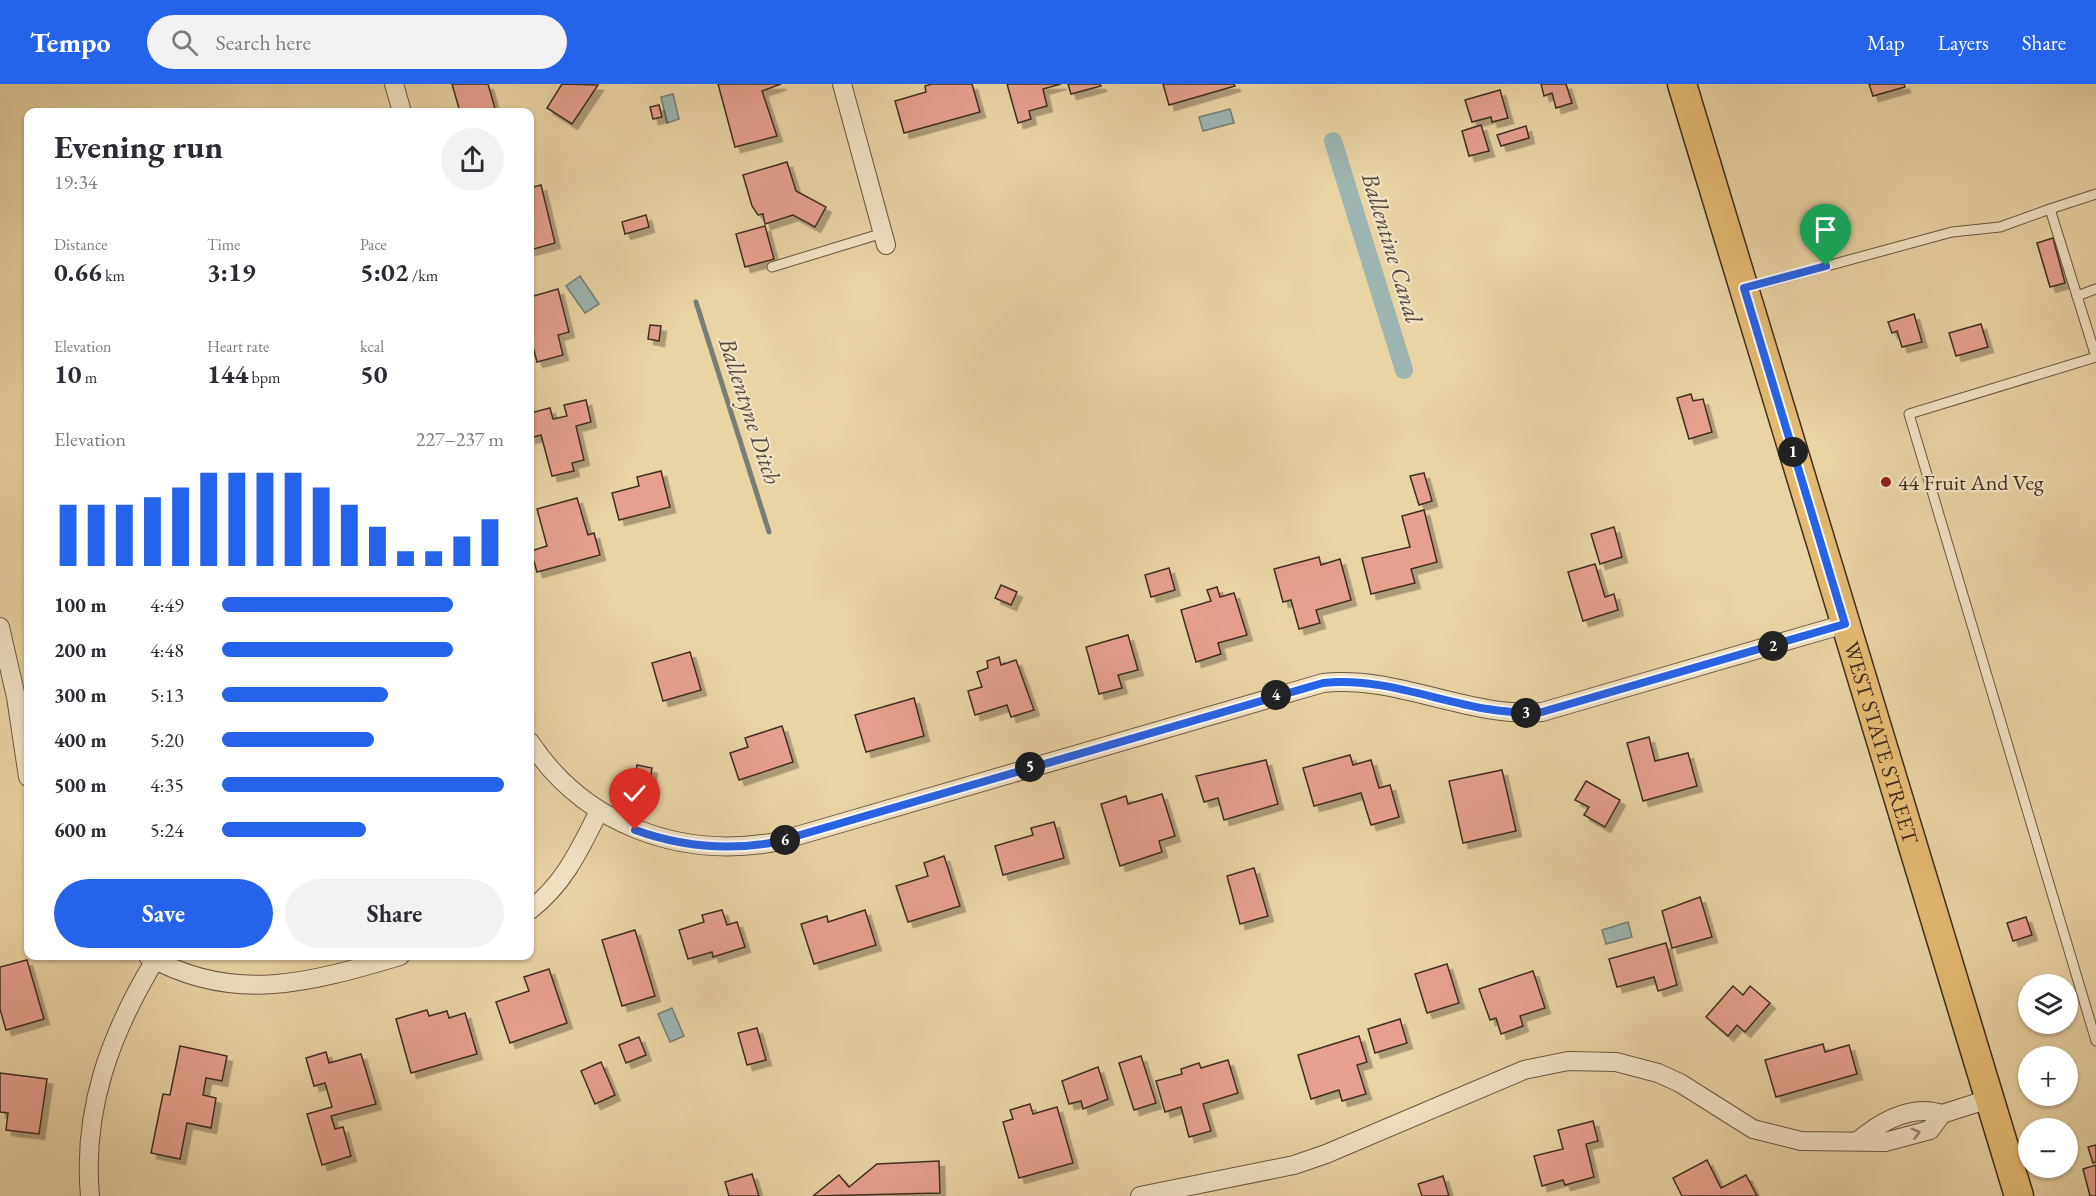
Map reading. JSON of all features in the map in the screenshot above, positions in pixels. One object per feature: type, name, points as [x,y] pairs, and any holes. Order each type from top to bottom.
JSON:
[{"type":"main road","name":"WEST STATE STREET","points":[[1682,84],[2019,1196]]},
{"type":"street","points":[[394,84],[401,108]]},
{"type":"street","points":[[842,84],[885,239]]},
{"type":"street","points":[[534,747],[564,784],[599,811],[635,830],[674,842],[715,848],[756,846],[1323,683],[1363,681],[1503,713],[1542,712],[1845,624]]},
{"type":"street","points":[[0,627],[16,697],[24,750]]},
{"type":"street","points":[[534,906],[550,892],[568,870],[599,811]]},
{"type":"street","points":[[90,1196],[89,1137],[97,1090],[121,1022],[151,960]]},
{"type":"street","points":[[157,960],[212,980],[270,986],[310,981],[386,960]]},
{"type":"street","points":[[1140,1196],[1294,1165],[1326,1154],[1524,1070],[1568,1061],[1616,1062],[1658,1073],[1680,1083],[1734,1118],[1774,1136],[1801,1141],[1885,1142],[1930,1130],[1942,1114],[1989,1099]]},
{"type":"lane","points":[[1744,288],[1952,231],[2000,227],[2096,194]]},
{"type":"lane","points":[[2050,209],[2096,357],[1909,414],[2096,1041]]},
{"type":"lane","points":[[772,267],[885,239]]},
{"type":"lane","points":[[2077,296],[2096,290]]},
{"type":"water","points":[[673,94],[679,119],[667,123],[661,97]]},
{"type":"water","points":[[1230,109],[1234,123],[1203,131],[1199,117]]},
{"type":"water","points":[[580,276],[599,304],[585,313],[566,286]]},
{"type":"water","points":[[1628,922],[1632,937],[1606,944],[1602,930]]},
{"type":"water","points":[[672,1008],[684,1036],[670,1042],[658,1014]]},
{"type":"building","points":[[452,84],[488,84],[495,108],[459,108]]},
{"type":"building","points":[[562,84],[598,85],[572,124],[547,108]]},
{"type":"building","points":[[718,84],[781,84],[762,91],[777,136],[735,147]]},
{"type":"building","points":[[972,84],[980,112],[904,133],[895,101],[926,92],[925,86]]},
{"type":"building","points":[[1007,84],[1061,84],[1043,89],[1047,106],[1029,111],[1031,119],[1018,123]]},
{"type":"building","points":[[1068,84],[1100,84],[1101,86],[1071,94]]},
{"type":"building","points":[[1163,84],[1234,84],[1235,86],[1169,105]]},
{"type":"building","points":[[1541,84],[1566,84],[1572,103],[1556,108],[1552,93],[1544,96]]},
{"type":"building","points":[[1869,84],[1904,84],[1905,87],[1873,96]]},
{"type":"building","points":[[1500,90],[1508,118],[1492,122],[1491,117],[1472,122],[1465,100]]},
{"type":"building","points":[[659,105],[662,117],[653,119],[650,107]]},
{"type":"building","points":[[1481,125],[1489,151],[1469,156],[1462,131]]},
{"type":"building","points":[[1526,126],[1529,138],[1501,146],[1497,135]]},
{"type":"building","points":[[787,162],[796,191],[826,207],[815,227],[793,215],[765,224],[763,214],[758,215],[752,206],[743,175]]},
{"type":"building","points":[[541,185],[555,243],[534,249],[534,187]]},
{"type":"building","points":[[646,215],[649,227],[625,234],[622,222]]},
{"type":"building","points":[[765,226],[774,259],[745,267],[736,234]]},
{"type":"building","points":[[2053,238],[2065,283],[2050,287],[2037,243]]},
{"type":"building","points":[[558,289],[569,332],[558,335],[563,355],[537,362],[534,350],[534,296]]},
{"type":"building","points":[[1914,314],[1922,342],[1902,347],[1897,331],[1892,333],[1888,322]]},
{"type":"building","points":[[1981,324],[1988,347],[1956,356],[1949,333]]},
{"type":"building","points":[[650,325],[661,326],[659,341],[648,339]]},
{"type":"building","points":[[1691,394],[1693,401],[1703,399],[1712,432],[1689,439],[1677,398]]},
{"type":"building","points":[[586,400],[591,422],[576,426],[584,460],[572,463],[574,471],[552,476],[541,435],[534,437],[534,412],[550,408],[553,419],[567,416],[564,405]]},
{"type":"building","points":[[661,471],[670,507],[619,520],[612,493],[639,486],[637,477]]},
{"type":"building","points":[[1424,473],[1432,501],[1419,505],[1410,476]]},
{"type":"building","points":[[577,498],[588,535],[594,533],[600,555],[537,572],[534,550],[547,546],[537,509]]},
{"type":"building","points":[[1424,510],[1437,562],[1411,569],[1415,583],[1371,594],[1362,558],[1410,547],[1402,516]]},
{"type":"building","points":[[1614,527],[1622,557],[1600,564],[1591,534]]},
{"type":"building","points":[[1319,557],[1321,565],[1340,559],[1351,600],[1316,610],[1320,623],[1299,629],[1291,600],[1283,602],[1274,569]]},
{"type":"building","points":[[1595,564],[1605,597],[1614,594],[1618,610],[1583,621],[1568,572]]},
{"type":"building","points":[[1169,568],[1175,590],[1151,597],[1145,575]]},
{"type":"building","points":[[1001,585],[1017,592],[1011,605],[995,598]]},
{"type":"building","points":[[1217,587],[1220,597],[1234,593],[1247,635],[1218,643],[1221,654],[1196,662],[1181,610],[1211,601],[1207,590]]},
{"type":"building","points":[[1128,635],[1138,670],[1118,675],[1122,688],[1099,694],[1086,647]]},
{"type":"building","points":[[690,652],[701,690],[663,701],[652,663]]},
{"type":"building","points":[[999,657],[1001,665],[1016,660],[1034,710],[1011,717],[1007,705],[975,715],[968,691],[982,687],[977,672],[988,668],[987,661]]},
{"type":"building","points":[[914,698],[924,736],[866,752],[855,715]]},
{"type":"building","points":[[782,726],[793,762],[739,780],[730,753],[748,747],[745,738]]},
{"type":"building","points":[[1649,737],[1655,761],[1688,753],[1697,786],[1643,801],[1627,743]]},
{"type":"building","points":[[1350,755],[1353,765],[1371,760],[1379,788],[1390,785],[1399,817],[1371,825],[1361,793],[1314,806],[1303,768]]},
{"type":"building","points":[[1266,760],[1278,804],[1224,820],[1218,798],[1204,802],[1196,776]]},
{"type":"building","points":[[637,765],[652,768],[649,787],[634,784]]},
{"type":"building","points":[[1502,770],[1516,831],[1463,843],[1449,781]]},
{"type":"building","points":[[1586,781],[1620,800],[1605,827],[1584,815],[1589,807],[1575,800]]},
{"type":"building","points":[[1162,794],[1175,836],[1159,841],[1162,852],[1120,866],[1101,804],[1126,796],[1128,804]]},
{"type":"building","points":[[1054,822],[1064,858],[1003,875],[995,846],[1033,835],[1031,828]]},
{"type":"building","points":[[944,856],[960,906],[908,922],[896,886],[928,876],[924,863]]},
{"type":"building","points":[[1254,868],[1268,916],[1240,924],[1227,876]]},
{"type":"building","points":[[1700,897],[1712,937],[1672,948],[1662,911]]},
{"type":"building","points":[[722,910],[727,925],[737,922],[745,947],[713,957],[712,952],[688,959],[679,930],[704,922],[702,915]]},
{"type":"building","points":[[865,910],[876,945],[814,964],[801,924],[827,916],[828,922]]},
{"type":"building","points":[[2026,917],[2032,935],[2013,941],[2007,923]]},
{"type":"building","points":[[635,930],[655,996],[622,1006],[602,940]]},
{"type":"building","points":[[1666,943],[1677,985],[1658,991],[1654,977],[1617,987],[1609,959]]},
{"type":"building","points":[[27,960],[44,1019],[6,1030],[0,1009],[0,967]]},
{"type":"building","points":[[1447,964],[1459,1003],[1427,1013],[1415,974]]},
{"type":"building","points":[[549,969],[567,1023],[510,1043],[496,1002],[529,991],[524,977]]},
{"type":"building","points":[[1533,971],[1545,1008],[1520,1016],[1523,1026],[1501,1034],[1496,1018],[1490,1020],[1479,989]]},
{"type":"building","points":[[1733,986],[1743,995],[1750,986],[1770,1003],[1745,1032],[1737,1025],[1728,1036],[1706,1017]]},
{"type":"building","points":[[427,1010],[429,1016],[447,1011],[449,1018],[465,1013],[477,1054],[411,1073],[396,1019]]},
{"type":"building","points":[[1400,1019],[1407,1043],[1375,1053],[1368,1029]]},
{"type":"building","points":[[757,1028],[766,1060],[747,1065],[738,1033]]},
{"type":"building","points":[[1359,1036],[1367,1062],[1357,1065],[1366,1094],[1342,1101],[1339,1090],[1311,1099],[1298,1055]]},
{"type":"building","points":[[639,1037],[646,1055],[626,1063],[619,1045]]},
{"type":"building","points":[[1823,1044],[1825,1052],[1849,1045],[1857,1074],[1776,1097],[1765,1060]]},
{"type":"building","points":[[180,1046],[227,1056],[222,1081],[206,1078],[203,1095],[216,1098],[211,1128],[187,1123],[180,1159],[151,1153],[163,1094],[170,1095]]},
{"type":"building","points":[[326,1052],[329,1063],[361,1054],[376,1104],[331,1116],[335,1129],[343,1127],[351,1156],[322,1165],[307,1114],[332,1107],[325,1083],[314,1086],[306,1058]]},
{"type":"building","points":[[1141,1056],[1156,1103],[1134,1110],[1119,1063]]},
{"type":"building","points":[[1228,1060],[1238,1093],[1203,1104],[1211,1131],[1189,1137],[1181,1107],[1165,1112],[1156,1081],[1182,1074],[1181,1069],[1199,1063],[1201,1068]]},
{"type":"building","points":[[601,1062],[615,1095],[595,1104],[581,1071]]},
{"type":"building","points":[[1098,1067],[1108,1099],[1083,1109],[1081,1101],[1069,1104],[1062,1081]]},
{"type":"building","points":[[0,1073],[47,1079],[39,1134],[6,1130],[8,1113],[0,1112]]},
{"type":"building","points":[[1030,1104],[1033,1114],[1057,1107],[1073,1163],[1019,1178],[1003,1122],[1013,1119],[1010,1110]]},
{"type":"building","points":[[1593,1121],[1598,1141],[1586,1144],[1594,1177],[1565,1185],[1563,1180],[1542,1186],[1534,1156],[1563,1149],[1558,1130]]},
{"type":"building","points":[[2096,1145],[2096,1162],[2093,1163],[2088,1147]]},
{"type":"building","points":[[1707,1160],[1721,1188],[1746,1175],[1757,1196],[1682,1196],[1673,1178]]},
{"type":"building","points":[[939,1161],[940,1193],[813,1196],[839,1175],[849,1187],[877,1164]]},
{"type":"building","points":[[2096,1165],[2096,1196],[2090,1196],[2083,1169]]},
{"type":"building","points":[[752,1174],[759,1196],[729,1196],[725,1182]]},
{"type":"building","points":[[1443,1176],[1449,1196],[1422,1196],[1418,1184]]},
{"type":"waterway","name":"Ballentine Canal","points":[[1333,141],[1404,370]]},
{"type":"waterway","name":"Ballentyne Ditch","points":[[696,302],[769,532]]},
{"type":"place","name":"44 Fruit And Veg","points":[[1886,482]]},
{"type":"route","points":[[635,830],[694,846],[715,848],[756,846],[1303,687],[1343,681],[1363,681],[1503,713],[1542,712],[1845,624],[1744,288],[1826,266]]}]
